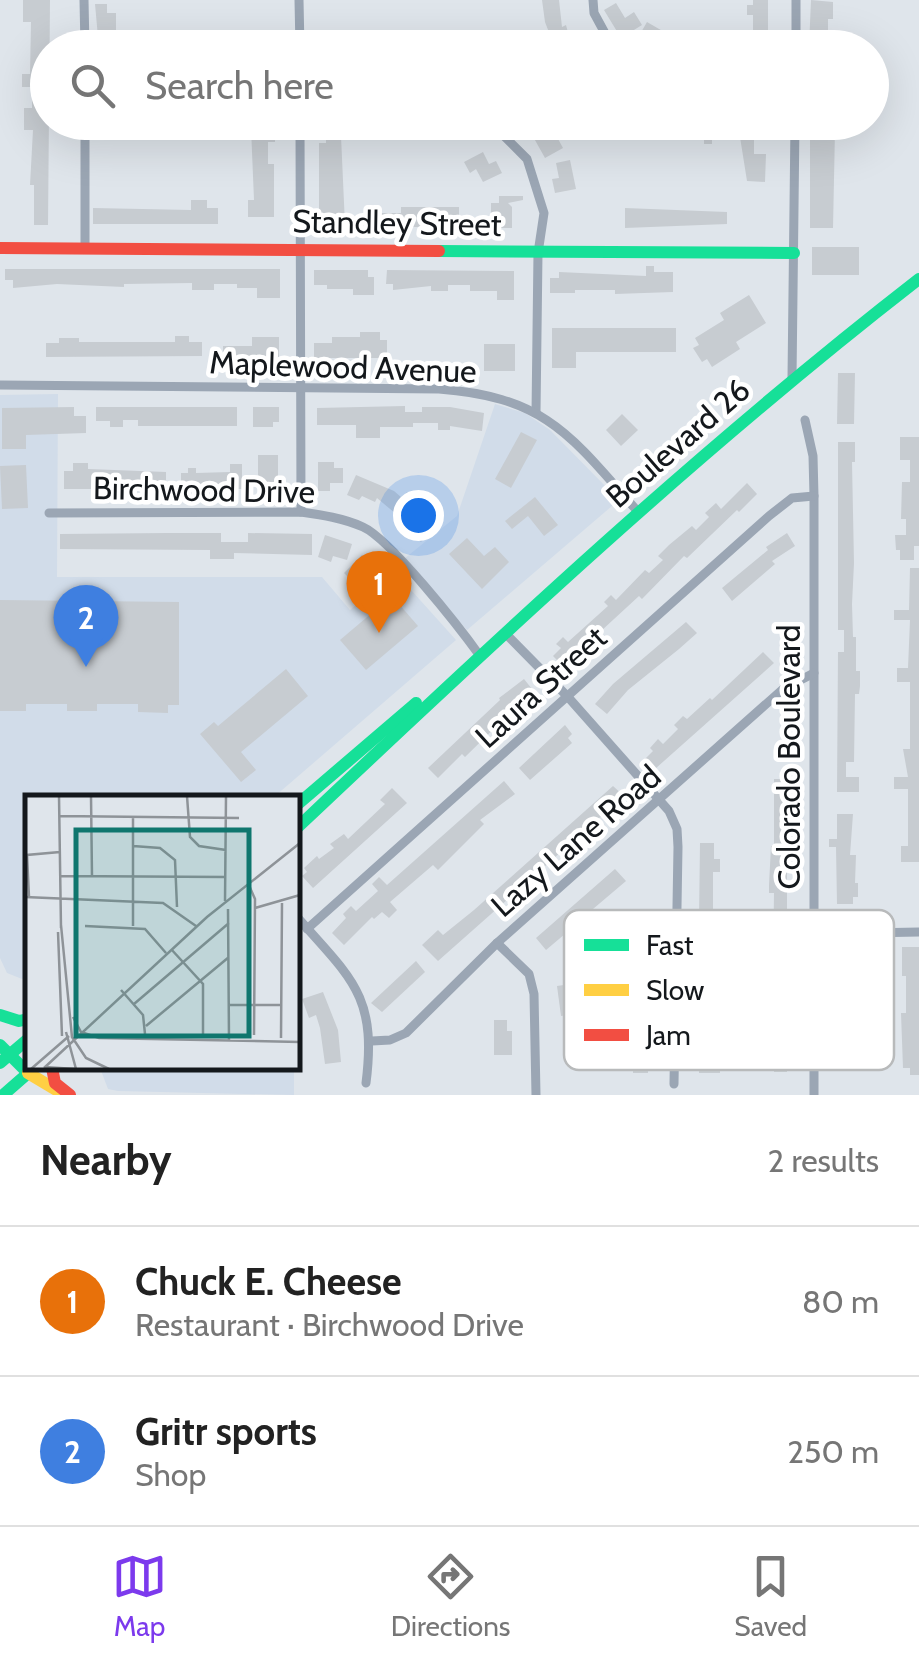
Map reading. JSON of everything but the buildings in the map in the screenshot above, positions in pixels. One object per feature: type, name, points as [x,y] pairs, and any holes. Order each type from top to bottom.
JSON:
[{"type":"main road","name":"Standley Street","points":[[0,248],[794,254]]},
{"type":"main road","name":"Boulevard 26","points":[[300,825],[639,513],[792,380],[916,286]]},
{"type":"main road","name":"Boulevard 26","points":[[300,802],[415,703],[480,656]]},
{"type":"main road","points":[[0,1015],[25,1019]]},
{"type":"main road","points":[[3,1055],[25,1042]]},
{"type":"main road","points":[[5,1090],[31,1070],[68,1095]]},
{"type":"main road","points":[[52,1070],[55,1083],[68,1095]]},
{"type":"main road","points":[[5,1090],[28,1094]]},
{"type":"street","points":[[84,0],[84,30]]},
{"type":"street","points":[[300,0],[300,30]]},
{"type":"street","points":[[593,0],[594,12],[604,30]]},
{"type":"street","points":[[796,0],[796,30]]},
{"type":"street","points":[[85,140],[85,250]]},
{"type":"street","points":[[300,140],[301,512]]},
{"type":"street","points":[[508,140],[527,159],[544,213],[538,252],[536,413]]},
{"type":"street","points":[[792,380],[795,140]]},
{"type":"street","name":"Maplewood Avenue","points":[[0,385],[459,390],[511,400],[536,413],[584,450],[639,513]]},
{"type":"street","name":"Colorado Boulevard","points":[[805,420],[813,456],[814,496],[814,910]]},
{"type":"street","name":"Laura Street","points":[[307,929],[769,516],[792,498],[814,496]]},
{"type":"street","name":"Birchwood Drive","points":[[48,513],[328,515],[376,535],[480,656]]},
{"type":"street","points":[[505,634],[568,697],[674,820],[678,847],[677,910]]},
{"type":"street","name":"Lazy Lane Road","points":[[372,1041],[390,1040],[406,1033],[497,943],[783,690],[814,673]]},
{"type":"street","points":[[300,920],[332,954],[354,985],[372,1041],[366,1084]]},
{"type":"street","points":[[894,932],[919,932]]},
{"type":"street","points":[[497,943],[528,974],[534,994],[536,1095]]},
{"type":"street","points":[[674,1070],[674,1084]]},
{"type":"shaded area","points":[[58,394],[57,577],[322,577],[350,610],[394,571],[456,640],[276,795],[25,795],[25,980],[7,973],[0,958],[0,395]]},
{"type":"shaded area","points":[[495,404],[525,413],[550,430],[619,500],[467,630],[404,559],[457,516]]},
{"type":"shaded area","points":[[101,1070],[294,1070],[294,1095],[108,1089]]},
{"type":"traffic: fast","points":[[439,251],[794,253]]},
{"type":"traffic: fast","points":[[300,825],[679,477],[919,279]]},
{"type":"traffic: fast","points":[[300,802],[416,703]]},
{"type":"traffic: fast","points":[[0,1015],[25,1020]]},
{"type":"traffic: fast","points":[[0,1063],[25,1042]]},
{"type":"traffic: fast","points":[[0,1045],[28,1073]]},
{"type":"traffic: fast","points":[[3,1095],[32,1070]]},
{"type":"traffic: slow","points":[[28,1073],[63,1094]]},
{"type":"traffic: jam","points":[[0,248],[439,251]]},
{"type":"traffic: jam","points":[[52,1070],[55,1083],[70,1095]]},
{"type":"place","name":"Chuck E. Cheese","points":[[379,633]]},
{"type":"place","name":"Gritr sports","points":[[86,667]]}]
